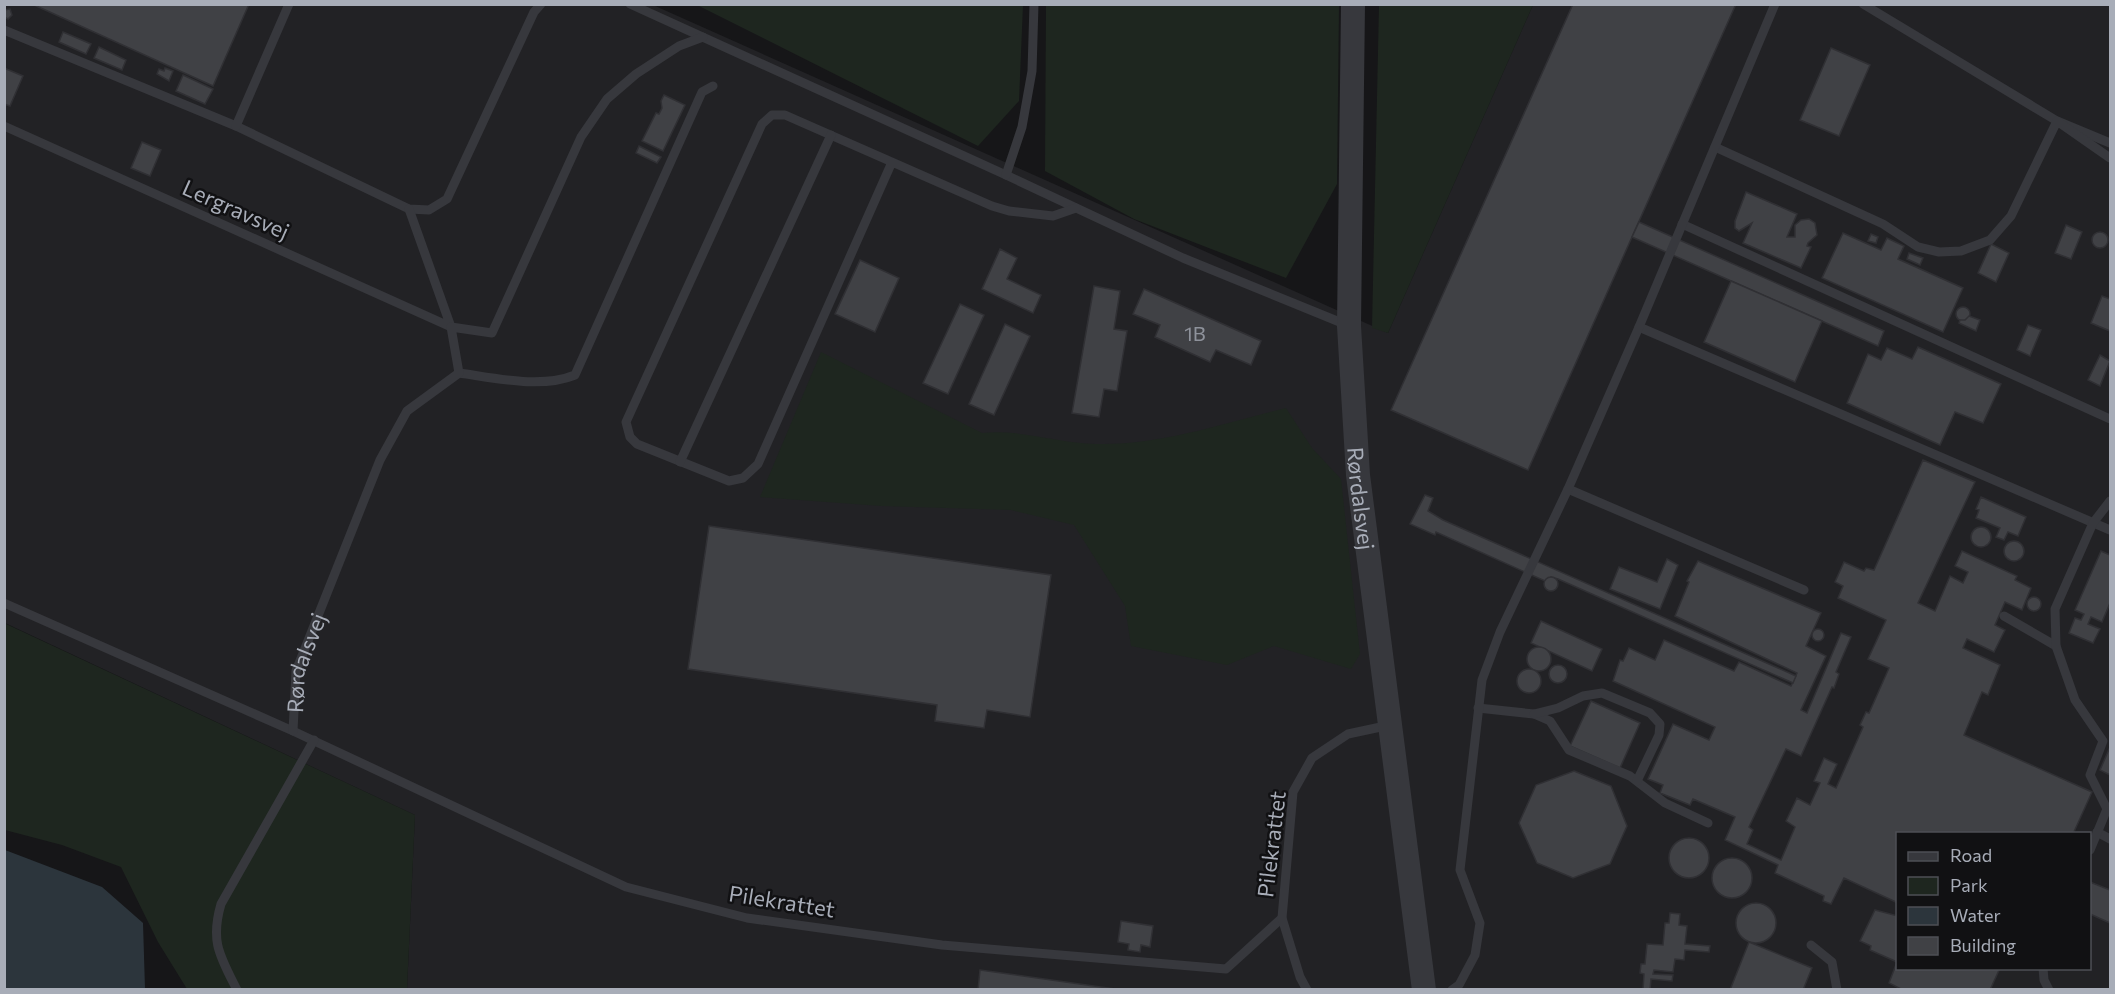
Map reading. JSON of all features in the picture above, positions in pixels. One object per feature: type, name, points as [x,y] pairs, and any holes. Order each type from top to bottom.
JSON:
[{"type":"street","name":"Rørdalsvej","points":[[1353,4],[1349,326],[1358,475],[1423,980]]},
{"type":"lane","points":[[236,126],[289,4]]},
{"type":"lane","points":[[4,30],[236,126],[409,209],[429,210],[447,199],[534,12],[541,4]]},
{"type":"lane","points":[[630,4],[1183,258],[1349,326]]},
{"type":"lane","points":[[1006,175],[1022,127],[1032,71],[1034,4]]},
{"type":"lane","points":[[1456,987],[1475,955],[1480,923],[1460,870],[1482,680],[1500,632],[1568,489],[1639,327],[1775,4]]},
{"type":"lane","points":[[1863,4],[2057,121],[2110,158]]},
{"type":"lane","name":"Lergravsvej","points":[[4,126],[451,327],[492,333],[581,137],[607,99],[636,74],[679,46],[703,38]]},
{"type":"lane","points":[[409,209],[451,327],[459,373],[501,379],[560,381],[575,375],[702,92],[713,86]]},
{"type":"lane","points":[[892,162],[758,464],[743,478],[729,481],[637,444],[630,437],[626,422],[762,124],[772,115],[785,115],[1008,211],[1053,216],[1076,208]]},
{"type":"lane","points":[[1715,147],[1882,224],[1918,247],[1939,252],[1960,251],[1990,240],[2011,216],[2057,121]]},
{"type":"lane","points":[[2057,121],[2110,142]]},
{"type":"lane","points":[[680,462],[831,135]]},
{"type":"lane","points":[[1682,224],[2110,419]]},
{"type":"lane","points":[[1639,327],[2110,530]]},
{"type":"lane","name":"Rørdalsvej","points":[[4,603],[293,731],[296,671],[380,460],[407,411],[459,373]]},
{"type":"lane","points":[[1568,489],[1804,590]]},
{"type":"lane","points":[[2091,847],[2107,809],[2090,775],[2103,741],[2075,700],[2056,646],[2055,609],[2093,523],[2110,501]]},
{"type":"lane","points":[[2004,616],[2056,646]]},
{"type":"lane","points":[[1534,714],[1558,708],[1583,696],[1602,693],[1650,713],[1660,724],[1659,735],[1637,781]]},
{"type":"lane","points":[[1478,708],[1534,714],[1550,721],[1569,750],[1637,781],[1665,803],[1708,823]]},
{"type":"lane","name":"Pilekrattet","points":[[1307,990],[1300,977],[1282,918],[1293,792],[1312,758],[1348,734],[1391,724]]},
{"type":"lane","name":"Pilekrattet","points":[[293,731],[626,887],[747,918],[942,945],[1226,969],[1282,918]]},
{"type":"lane","points":[[237,990],[215,940],[215,926],[221,904],[314,740]]},
{"type":"lane","points":[[2097,832],[2110,838]]},
{"type":"lane","points":[[1811,945],[1832,962],[1837,990]]},
{"type":"lane","points":[[2043,970],[2044,980],[2049,990]]},
{"type":"shaded area","points":[[5,5],[653,5],[1388,333],[1533,5],[2110,5],[2110,989],[407,989],[415,815],[5,623]]},
{"type":"green space","points":[[697,5],[1023,5],[1019,101],[978,146]]},
{"type":"green space","points":[[1046,5],[1339,5],[1337,184],[1286,278],[1134,219],[1045,171]]},
{"type":"green space","points":[[1379,5],[1533,5],[1388,333],[1372,328]]},
{"type":"green space","points":[[821,352],[982,433],[1025,434],[1082,443],[1119,444],[1191,432],[1286,408],[1312,448],[1341,479],[1360,654],[1351,669],[1274,646],[1227,665],[1131,646],[1125,606],[1074,525],[1011,510],[881,506],[760,497]]},
{"type":"green space","points":[[4,623],[415,815],[407,989],[187,989],[158,942],[121,867],[62,845],[5,830]]},
{"type":"water","points":[[5,850],[102,887],[143,923],[145,989],[5,989]]},
{"type":"building","points":[[32,4],[249,4],[213,86]]},
{"type":"building","points":[[1573,4],[1736,4],[1528,470],[1391,410]]},
{"type":"building","points":[[10,9],[12,15],[8,19],[4,17],[4,10]]},
{"type":"building","points":[[63,32],[91,44],[86,54],[59,42]]},
{"type":"building","points":[[99,47],[126,60],[122,70],[94,58]]},
{"type":"building","points":[[1831,48],[1870,65],[1839,136],[1800,120]]},
{"type":"building","points":[[4,68],[23,76],[10,106],[4,104]]},
{"type":"building","points":[[165,68],[173,71],[169,81],[157,74],[159,69],[164,71]]},
{"type":"building","points":[[183,75],[213,89],[205,104],[176,91]]},
{"type":"building","points":[[664,95],[685,105],[663,151],[642,141],[656,113],[659,114],[662,108],[661,101]]},
{"type":"building","points":[[142,142],[161,150],[150,176],[131,168]]},
{"type":"building","points":[[639,146],[661,157],[657,163],[636,153]]},
{"type":"building","points":[[1746,192],[1797,214],[1787,237],[1795,237],[1795,225],[1801,220],[1809,219],[1815,223],[1817,235],[1808,243],[1807,246],[1811,247],[1801,268],[1743,243],[1752,223],[1739,231],[1735,228],[1735,221]]},
{"type":"building","points":[[1639,222],[1884,331],[1878,346],[1632,237]]},
{"type":"building","points":[[2066,225],[2082,232],[2071,259],[2055,253]]},
{"type":"building","points":[[2097,232],[2103,232],[2108,240],[2106,246],[2097,248],[2092,243],[2092,237]]},
{"type":"building","points":[[1843,233],[1881,250],[1887,238],[1904,246],[1898,259],[1963,288],[1943,332],[1822,278]]},
{"type":"building","points":[[1871,234],[1878,237],[1876,243],[1868,241]]},
{"type":"building","points":[[1991,244],[2009,253],[1996,282],[1978,273]]},
{"type":"building","points":[[1000,249],[1017,258],[1007,279],[1041,295],[1033,313],[982,289]]},
{"type":"building","points":[[1909,253],[1923,258],[1920,265],[1907,259]]},
{"type":"building","points":[[860,260],[899,278],[875,332],[835,314]]},
{"type":"building","points":[[1731,281],[1822,321],[1795,382],[1704,342]]},
{"type":"building","points":[[1094,286],[1120,291],[1114,329],[1127,331],[1117,391],[1104,389],[1099,417],[1072,413]]},
{"type":"building","points":[[1144,289],[1261,341],[1251,365],[1216,350],[1210,362],[1155,337],[1160,325],[1133,314]]},
{"type":"building","points":[[2102,296],[2110,299],[2110,331],[2091,323]]},
{"type":"building","points":[[960,304],[984,315],[948,394],[923,383]]},
{"type":"building","points":[[1963,307],[1968,309],[1970,314],[1968,319],[1963,321],[1958,319],[1956,314],[1958,309]]},
{"type":"building","points":[[1969,316],[1980,320],[1976,331],[1959,323],[1960,320],[1965,320]]},
{"type":"building","points":[[1005,324],[1030,336],[994,415],[969,404]]},
{"type":"building","points":[[2028,325],[2041,330],[2030,356],[2017,350]]},
{"type":"building","points":[[1918,347],[2001,384],[1983,423],[1955,412],[1940,445],[1847,403],[1868,354],[1881,360],[1887,348],[1912,359]]},
{"type":"building","points":[[2100,355],[2110,361],[2100,386],[2088,380]]},
{"type":"building","points":[[1923,460],[1975,482],[1918,603],[1935,611],[1950,576],[1963,583],[1968,572],[1955,566],[1962,551],[2017,576],[2015,580],[2031,588],[2022,610],[2005,602],[1995,625],[2005,630],[1994,652],[1967,639],[1963,648],[2000,665],[1988,695],[1982,692],[1964,735],[2092,792],[2074,832],[1896,832],[1896,902],[1844,878],[1831,904],[1823,901],[1824,896],[1775,873],[1778,865],[1725,840],[1735,817],[1693,799],[1690,805],[1660,793],[1663,785],[1648,779],[1673,724],[1709,740],[1715,727],[1613,681],[1620,660],[1623,661],[1629,648],[1655,660],[1664,640],[1734,671],[1739,662],[1791,686],[1797,673],[1675,616],[1689,582],[1687,581],[1698,561],[1821,613],[1806,646],[1826,656],[1801,710],[1807,713],[1841,633],[1851,637],[1836,672],[1839,674],[1834,688],[1832,687],[1801,756],[1786,749],[1749,827],[1753,830],[1747,844],[1781,860],[1795,827],[1786,821],[1797,798],[1810,805],[1820,783],[1814,781],[1824,758],[1837,764],[1828,784],[1836,788],[1863,727],[1860,725],[1866,712],[1869,713],[1889,668],[1868,659],[1886,620],[1838,598],[1843,586],[1835,582],[1844,562],[1864,571],[1866,568],[1874,570]]},
{"type":"building","points":[[1425,495],[1433,498],[1428,511],[1443,520],[1796,676],[1793,683],[1558,579],[1551,577],[1545,581],[1436,532],[1435,535],[1410,524]]},
{"type":"building","points":[[1981,497],[2026,517],[2018,536],[2008,532],[2004,540],[1996,537],[2000,528],[1976,518],[1979,510],[1976,509]]},
{"type":"building","points":[[709,526],[1051,575],[1030,717],[987,710],[984,728],[935,721],[937,705],[688,669]]},
{"type":"building","points":[[1981,527],[1988,530],[1991,537],[1988,544],[1981,547],[1974,544],[1971,537],[1974,530]]},
{"type":"building","points":[[2014,541],[2021,544],[2024,551],[2021,558],[2014,561],[2007,558],[2004,551],[2007,544]]},
{"type":"building","points":[[2101,551],[2110,555],[2110,603],[2102,622],[2091,617],[2088,624],[2100,629],[2093,643],[2069,633],[2075,618],[2081,620],[2084,614],[2075,610]]},
{"type":"building","points":[[1667,559],[1678,565],[1660,609],[1610,589],[1619,567],[1657,582]]},
{"type":"building","points":[[1548,577],[1554,577],[1558,584],[1554,591],[1548,591],[1544,587],[1544,581]]},
{"type":"building","points":[[2031,597],[2037,597],[2041,604],[2037,611],[2031,611],[2027,607],[2027,601]]},
{"type":"building","points":[[1541,621],[1602,649],[1592,671],[1531,643]]},
{"type":"building","points":[[1820,629],[1824,635],[1820,641],[1816,641],[1812,633]]},
{"type":"building","points":[[1539,647],[1548,650],[1551,659],[1548,668],[1539,671],[1530,668],[1527,659],[1530,650]]},
{"type":"building","points":[[1558,665],[1564,668],[1567,674],[1564,680],[1558,683],[1552,680],[1549,674],[1552,668]]},
{"type":"building","points":[[1529,669],[1534,670],[1540,676],[1540,686],[1534,692],[1529,693],[1524,692],[1518,686],[1517,681],[1518,676],[1524,670]]},
{"type":"building","points":[[1591,701],[1640,723],[1620,768],[1570,746]]},
{"type":"building","points":[[2110,747],[2110,775],[2100,770]]},
{"type":"building","points":[[1574,771],[1611,786],[1627,826],[1610,864],[1573,878],[1537,863],[1519,823],[1536,785]]},
{"type":"building","points":[[1689,838],[1703,844],[1709,858],[1703,872],[1689,878],[1675,872],[1669,858],[1675,844]]},
{"type":"building","points":[[1732,858],[1746,864],[1752,878],[1746,892],[1732,898],[1718,892],[1712,878],[1718,864]]},
{"type":"building","points":[[2091,882],[2110,890],[2110,923],[2091,914]]},
{"type":"building","points":[[1756,903],[1770,909],[1776,923],[1770,937],[1756,943],[1742,937],[1736,923],[1742,909]]},
{"type":"building","points":[[1875,910],[1896,915],[1896,962],[1870,950],[1871,946],[1860,941]]},
{"type":"building","points":[[1670,913],[1680,914],[1679,925],[1687,926],[1685,944],[1710,946],[1709,952],[1685,950],[1684,960],[1675,959],[1673,972],[1654,970],[1653,974],[1673,975],[1672,981],[1651,979],[1650,990],[1643,990],[1644,974],[1640,973],[1641,964],[1645,964],[1647,944],[1663,945],[1665,923],[1669,923]]},
{"type":"building","points":[[1121,921],[1153,926],[1150,947],[1141,945],[1140,952],[1128,950],[1129,944],[1118,942]]},
{"type":"building","points":[[1749,942],[1812,968],[1803,990],[1730,990]]},
{"type":"building","points":[[1896,965],[1896,970],[1999,970],[1990,990],[1903,990],[1889,983]]},
{"type":"building","points":[[980,970],[1122,990],[978,990]]}]
